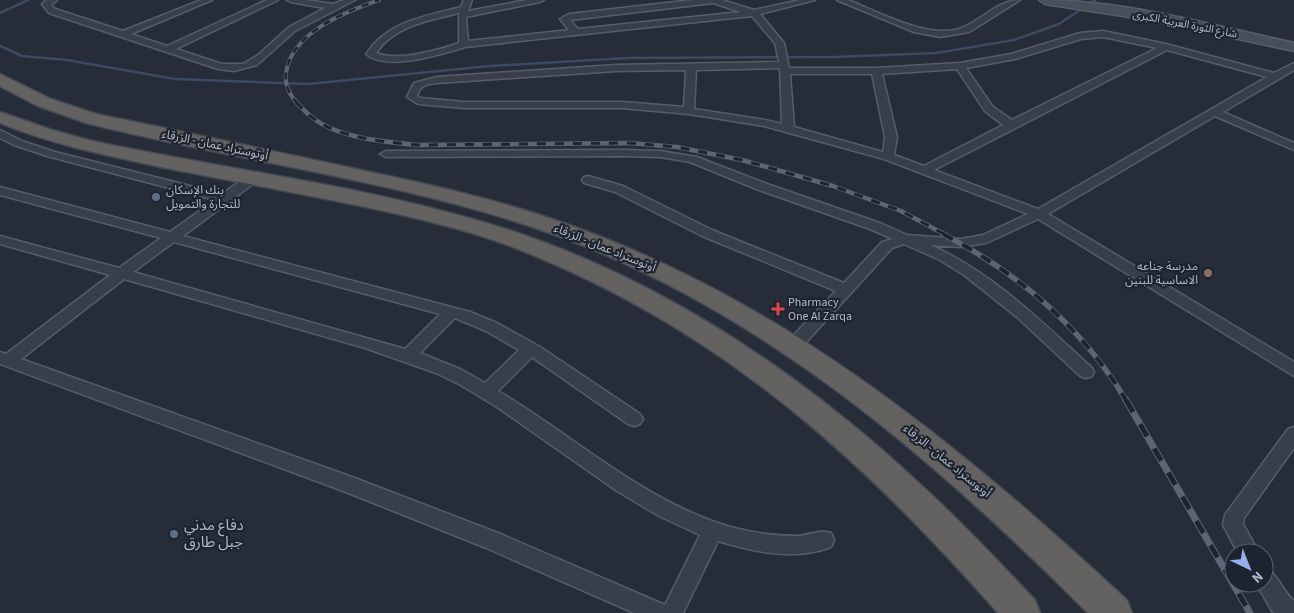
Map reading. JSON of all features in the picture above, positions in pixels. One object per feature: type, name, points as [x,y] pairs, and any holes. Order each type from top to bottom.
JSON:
[{"type":"highway","name":"أوتوستراد عمان - الزرقاء","points":[[0,79],[31,97],[57,108],[92,119],[454,196],[546,224],[608,247],[673,277],[740,312],[794,344],[845,380],[967,476],[1015,518],[1114,613]]},
{"type":"highway","name":"أوتوستراد عمان - الزرقاء","points":[[4,126],[72,142],[444,219],[500,235],[568,261],[668,312],[720,343],[765,374],[848,439],[899,484],[1022,613]]},
{"type":"main road","name":"شارع الثورة العربية الكبرى","points":[[1045,0],[1102,7],[1294,43]]},
{"type":"main road","name":"شارع الثورة العربية الكبرى","points":[[1068,0],[1084,4]]},
{"type":"main road","name":"شارع الثورة العربية الكبرى","points":[[1102,7],[1294,47]]},
{"type":"main road","points":[[1259,39],[1286,50],[1293,63]]},
{"type":"street","points":[[53,0],[46,4],[52,11],[221,67],[230,68],[258,62],[290,30],[350,0]]},
{"type":"street","points":[[124,34],[208,0]]},
{"type":"street","points":[[168,49],[274,0]]},
{"type":"street","points":[[291,0],[334,7]]},
{"type":"street","points":[[540,0],[465,8],[399,28],[376,46],[371,54],[380,58],[435,54],[464,44],[754,13],[811,0]]},
{"type":"street","points":[[577,33],[564,19],[714,0],[754,13],[784,61],[788,128]]},
{"type":"street","points":[[841,0],[917,30],[940,34],[966,30],[1016,0]]},
{"type":"street","points":[[464,44],[465,8]]},
{"type":"street","points":[[1277,77],[1166,47],[1112,35],[1092,34],[1012,57],[960,66],[876,71],[784,61],[691,67],[616,68],[437,80],[416,86],[413,89],[412,97],[418,101],[464,106],[609,105],[689,111],[747,119],[788,128],[888,157],[1039,214],[1294,370]]},
{"type":"street","points":[[926,170],[1166,47]]},
{"type":"street","points":[[794,344],[887,245],[907,239],[974,242],[986,239],[1039,214],[1277,77],[1293,63]]},
{"type":"street","points":[[960,66],[989,109],[1011,125]]},
{"type":"street","points":[[689,111],[691,67]]},
{"type":"street","points":[[876,71],[891,137],[888,157]]},
{"type":"street","points":[[1215,112],[1294,147]]},
{"type":"street","points":[[4,126],[18,143],[60,157],[226,199]]},
{"type":"street","points":[[386,154],[623,153],[683,157],[703,162],[763,187],[843,213],[945,256],[1023,314],[1086,372]]},
{"type":"street","points":[[4,360],[253,178]]},
{"type":"street","points":[[588,180],[619,189],[668,215],[846,289]]},
{"type":"street","points":[[0,191],[452,312],[499,330],[634,419]]},
{"type":"street","points":[[0,240],[369,343],[407,356],[464,378],[603,471],[678,515],[713,531],[767,543],[798,545],[824,540]]},
{"type":"street","points":[[407,356],[452,312]]},
{"type":"street","points":[[486,392],[530,349]]},
{"type":"street","points":[[4,360],[354,487],[491,540],[659,613]]},
{"type":"street","points":[[1243,543],[1233,525],[1235,515],[1294,434]]},
{"type":"street","points":[[672,613],[713,531]]},
{"type":"street","points":[[1273,593],[1280,604],[1292,613]]},
{"type":"waterway","points":[[0,13],[28,0]]},
{"type":"waterway","points":[[0,46],[22,56],[67,60],[175,79],[308,84],[490,66],[628,58],[834,57],[936,53],[1014,40],[1059,24],[1095,0]]},
{"type":"railway","points":[[298,104],[288,90],[286,81],[290,59],[298,46],[309,35],[336,18],[379,0]]},
{"type":"railway","points":[[298,104],[313,118],[335,130],[349,135],[391,142],[417,145],[630,143],[677,147],[742,160],[833,186],[901,211],[946,235]]},
{"type":"railway","points":[[943,234],[997,266],[1047,305],[1090,350],[1110,375],[1127,402]]},
{"type":"railway","points":[[1126,400],[1250,613]]},
{"type":"place","name":"بنك الإسكان للتجارة والتمويل","points":[[156,197]]},
{"type":"place","name":"مدرسة جناعه الاساسية للبنين","points":[[1208,273]]},
{"type":"place","name":"Pharmacy One Al Zarqa","points":[[778,309]]},
{"type":"place","name":"دفاع مدني جبل طارق","points":[[174,534]]}]
